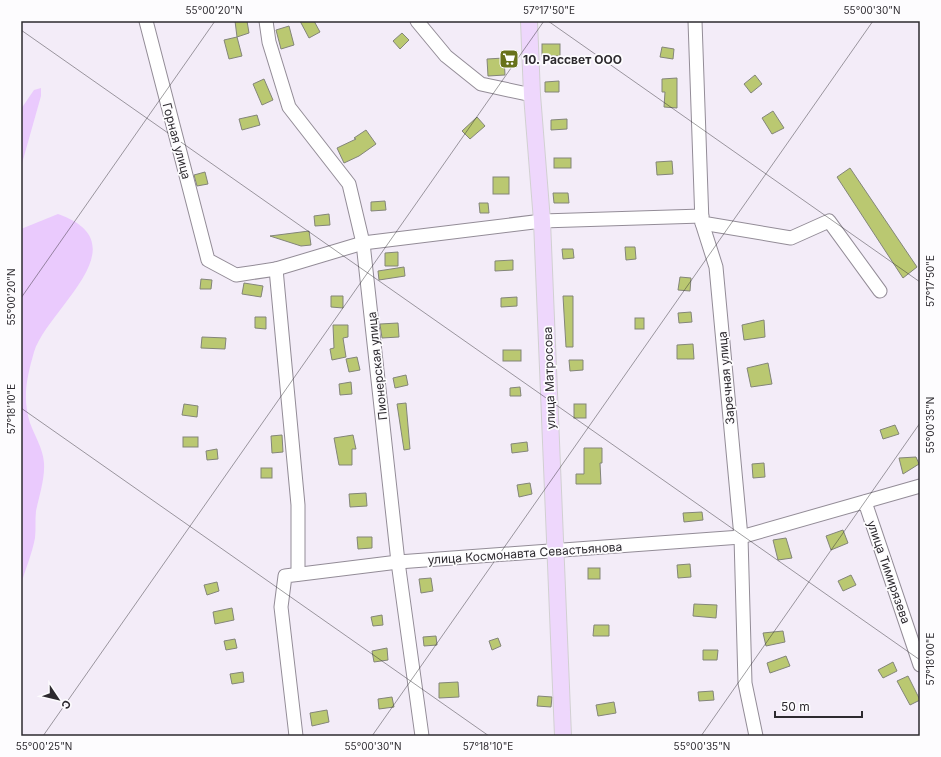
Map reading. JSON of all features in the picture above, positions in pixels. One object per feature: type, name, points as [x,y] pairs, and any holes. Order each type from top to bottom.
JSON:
[{"type":"main road","name":"улица Матросова","points":[[529,21],[532,95],[542,221],[557,551],[563,736]]},
{"type":"street","name":"Горная улица","points":[[146,21],[208,260],[236,275],[276,268]]},
{"type":"street","name":"Пионерская улица","points":[[266,21],[269,42],[289,107],[350,184],[363,243],[398,562],[422,736]]},
{"type":"street","points":[[417,21],[446,56],[481,84],[532,95]]},
{"type":"street","name":"Заречная улица","points":[[694,21],[702,220],[716,267],[741,537],[745,683],[756,736]]},
{"type":"street","points":[[298,574],[298,505],[276,268],[363,243],[542,221],[702,220],[791,238],[829,222],[880,290]]},
{"type":"street","name":"улица Космонавта Севастьянова","points":[[296,736],[281,607],[285,576],[398,562],[741,537],[920,486]]},
{"type":"street","name":"улица Тимирязева","points":[[865,502],[920,665]]},
{"type":"shaded area","points":[[41,88],[41,96],[21,167],[21,109],[34,90]]},
{"type":"shaded area","points":[[58,214],[82,227],[92,242],[91,260],[83,278],[42,335],[34,352],[29,370],[26,387],[26,404],[30,423],[42,452],[44,469],[43,481],[36,511],[35,538],[21,585],[21,229]]},
{"type":"building","points":[[235,21],[247,21],[249,33],[237,37]]},
{"type":"building","points":[[300,21],[314,21],[320,32],[309,38]]},
{"type":"building","points":[[289,26],[294,45],[281,49],[276,30]]},
{"type":"building","points":[[402,33],[409,40],[400,49],[393,41]]},
{"type":"building","points":[[237,37],[242,56],[229,59],[224,40]]},
{"type":"building","points":[[542,44],[560,44],[560,56],[542,56]]},
{"type":"building","points":[[662,47],[674,49],[673,59],[660,57]]},
{"type":"building","points":[[504,58],[505,75],[488,76],[487,59]]},
{"type":"building","points":[[755,75],[762,84],[751,93],[744,84]]},
{"type":"building","points":[[677,78],[677,108],[664,107],[665,92],[662,92],[662,79]]},
{"type":"building","points":[[264,79],[273,100],[262,105],[253,84]]},
{"type":"building","points":[[559,81],[559,92],[545,92],[545,82]]},
{"type":"building","points":[[773,111],[784,128],[772,134],[762,118]]},
{"type":"building","points":[[257,115],[260,125],[242,130],[239,119]]},
{"type":"building","points":[[477,117],[485,126],[470,139],[462,131]]},
{"type":"building","points":[[567,119],[567,129],[551,130],[551,120]]},
{"type":"building","points":[[366,130],[376,144],[359,156],[344,163],[337,148],[356,139],[354,138]]},
{"type":"building","points":[[554,158],[571,158],[571,168],[554,168]]},
{"type":"building","points":[[672,161],[673,174],[657,175],[656,162]]},
{"type":"building","points":[[850,168],[917,267],[903,278],[837,177]]},
{"type":"building","points":[[205,172],[208,184],[197,186],[194,175]]},
{"type":"building","points":[[493,177],[509,177],[509,194],[493,194]]},
{"type":"building","points":[[553,193],[568,193],[569,203],[554,203]]},
{"type":"building","points":[[385,201],[386,210],[371,211],[371,202]]},
{"type":"building","points":[[479,203],[488,203],[489,213],[480,213]]},
{"type":"building","points":[[329,214],[330,225],[315,226],[314,216]]},
{"type":"building","points":[[309,231],[311,245],[301,246],[270,236]]},
{"type":"building","points":[[625,247],[635,247],[636,259],[626,260]]},
{"type":"building","points":[[562,249],[573,249],[574,258],[563,259]]},
{"type":"building","points":[[398,252],[398,266],[385,266],[385,253]]},
{"type":"building","points":[[513,260],[513,270],[495,271],[495,261]]},
{"type":"building","points":[[404,267],[405,276],[379,280],[378,271]]},
{"type":"building","points":[[680,277],[691,278],[690,291],[678,290]]},
{"type":"building","points":[[201,279],[212,280],[211,289],[200,289]]},
{"type":"building","points":[[244,283],[263,286],[261,297],[242,294]]},
{"type":"building","points":[[331,296],[343,296],[343,308],[331,307]]},
{"type":"building","points":[[563,296],[573,296],[573,347],[566,347]]},
{"type":"building","points":[[517,297],[517,306],[501,307],[501,298]]},
{"type":"building","points":[[691,312],[692,322],[679,323],[678,313]]},
{"type":"building","points":[[255,317],[266,317],[266,329],[255,328]]},
{"type":"building","points":[[635,318],[644,318],[644,329],[635,329]]},
{"type":"building","points":[[764,320],[765,337],[744,340],[742,325]]},
{"type":"building","points":[[398,323],[399,337],[382,338],[380,324]]},
{"type":"building","points":[[333,325],[348,325],[348,337],[343,338],[346,357],[332,360],[330,349],[334,348]]},
{"type":"building","points":[[202,337],[226,338],[225,349],[201,348]]},
{"type":"building","points":[[693,344],[694,359],[677,359],[677,345]]},
{"type":"building","points":[[503,350],[521,350],[521,361],[503,361]]},
{"type":"building","points":[[357,357],[360,370],[349,372],[346,359]]},
{"type":"building","points":[[569,360],[583,360],[583,370],[570,371]]},
{"type":"building","points":[[768,363],[772,384],[751,387],[747,368]]},
{"type":"building","points":[[406,375],[408,385],[395,388],[393,378]]},
{"type":"building","points":[[351,382],[352,394],[340,395],[339,384]]},
{"type":"building","points":[[520,387],[521,396],[510,396],[510,388]]},
{"type":"building","points":[[406,403],[410,449],[404,450],[397,404]]},
{"type":"building","points":[[184,404],[198,406],[197,417],[182,415]]},
{"type":"building","points":[[574,404],[586,404],[586,418],[574,418]]},
{"type":"building","points":[[895,425],[899,434],[883,439],[880,430]]},
{"type":"building","points":[[282,435],[283,452],[272,453],[271,436]]},
{"type":"building","points":[[353,435],[356,449],[352,449],[352,465],[339,465],[334,438]]},
{"type":"building","points":[[183,437],[198,437],[198,447],[183,447]]},
{"type":"building","points":[[527,442],[528,451],[512,453],[511,444]]},
{"type":"building","points":[[584,448],[602,448],[602,463],[600,463],[601,484],[576,484],[576,474],[584,474]]},
{"type":"building","points":[[217,449],[218,459],[207,460],[206,451]]},
{"type":"building","points":[[916,457],[919,464],[903,474],[899,458]]},
{"type":"building","points":[[764,463],[765,477],[753,478],[752,464]]},
{"type":"building","points":[[261,468],[272,468],[272,478],[261,478]]},
{"type":"building","points":[[530,483],[532,494],[519,497],[517,485]]},
{"type":"building","points":[[366,493],[367,506],[350,507],[349,494]]},
{"type":"building","points":[[702,512],[703,520],[684,522],[683,513]]},
{"type":"building","points":[[843,530],[848,543],[831,550],[826,536]]},
{"type":"building","points":[[357,537],[372,537],[372,548],[358,549]]},
{"type":"building","points":[[786,538],[792,558],[778,560],[773,540]]},
{"type":"building","points":[[690,564],[691,577],[678,578],[677,565]]},
{"type":"building","points":[[588,568],[600,568],[600,579],[588,579]]},
{"type":"building","points":[[851,575],[856,585],[843,591],[838,581]]},
{"type":"building","points":[[431,578],[433,591],[421,593],[419,579]]},
{"type":"building","points":[[217,582],[219,591],[207,595],[204,585]]},
{"type":"building","points":[[694,604],[717,605],[716,618],[693,616]]},
{"type":"building","points":[[232,608],[234,620],[215,624],[213,612]]},
{"type":"building","points":[[382,615],[383,625],[373,626],[371,617]]},
{"type":"building","points":[[594,625],[609,625],[609,636],[593,636]]},
{"type":"building","points":[[783,631],[785,642],[766,646],[763,633]]},
{"type":"building","points":[[436,636],[437,645],[424,646],[423,637]]},
{"type":"building","points":[[498,638],[501,646],[492,650],[489,641]]},
{"type":"building","points":[[235,639],[237,648],[226,650],[224,641]]},
{"type":"building","points":[[387,648],[388,660],[374,662],[372,651]]},
{"type":"building","points":[[703,650],[718,650],[717,660],[703,660]]},
{"type":"building","points":[[786,656],[790,666],[770,673],[767,663]]},
{"type":"building","points":[[893,662],[897,671],[883,678],[878,670]]},
{"type":"building","points":[[243,672],[244,682],[232,684],[230,674]]},
{"type":"building","points":[[908,676],[920,700],[910,705],[897,681]]},
{"type":"building","points":[[458,682],[459,697],[439,698],[439,683]]},
{"type":"building","points":[[713,691],[714,700],[699,701],[698,692]]},
{"type":"building","points":[[538,696],[552,697],[551,707],[537,706]]},
{"type":"building","points":[[392,697],[394,707],[379,709],[378,699]]},
{"type":"building","points":[[614,702],[616,713],[598,716],[596,705]]},
{"type":"building","points":[[327,710],[329,722],[312,726],[310,713]]},
{"type":"place","name":"10. Рассвет ООО","points":[[509,59]]}]
